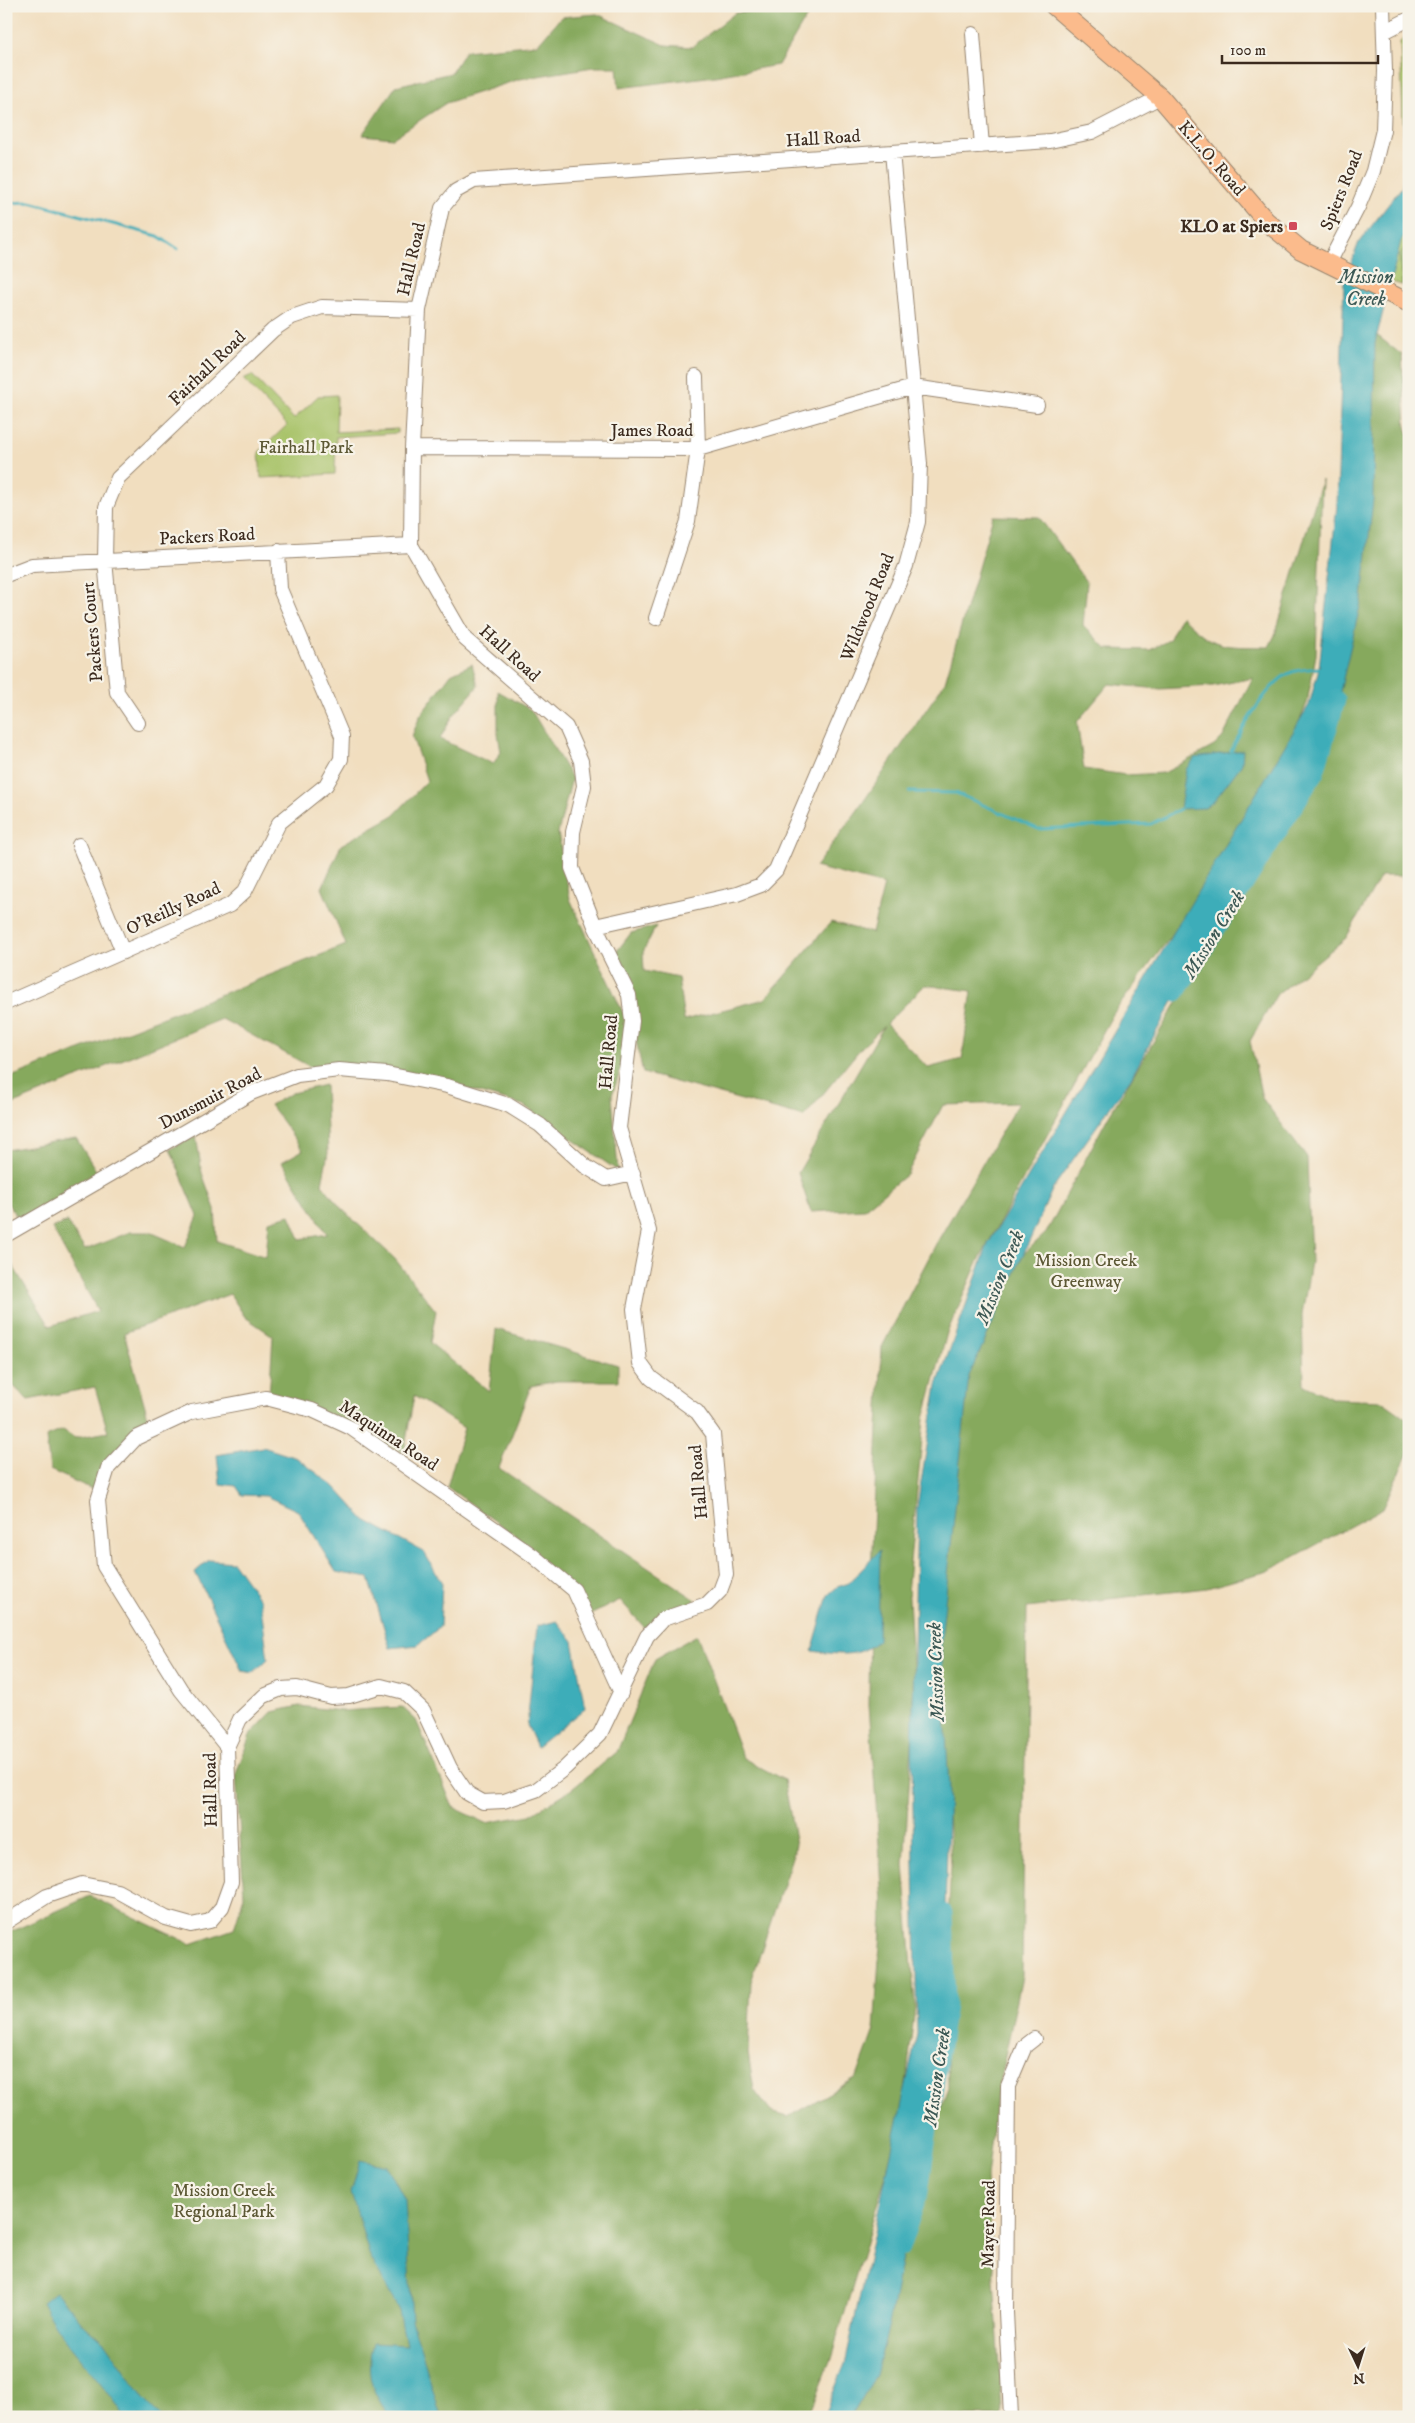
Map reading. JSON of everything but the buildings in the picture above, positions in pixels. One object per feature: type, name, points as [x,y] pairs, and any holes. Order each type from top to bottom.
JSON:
[{"type":"main road","name":"K.L.O. Road","points":[[1054,6],[1160,97],[1266,221],[1301,250],[1328,265],[1409,303]]},
{"type":"street","name":"Spiers Road","points":[[1328,265],[1365,189],[1383,130],[1383,6]]},
{"type":"street","points":[[1384,32],[1409,19]]},
{"type":"street","points":[[973,34],[982,146]]},
{"type":"street","name":"Hall Road","points":[[6,1922],[47,1896],[82,1884],[118,1890],[166,1918],[191,1925],[210,1922],[222,1907],[231,1882],[227,1747],[240,1719],[264,1696],[281,1689],[297,1688],[331,1697],[349,1696],[381,1686],[404,1692],[423,1710],[450,1768],[467,1793],[483,1802],[504,1801],[536,1790],[565,1768],[600,1734],[621,1693],[646,1636],[662,1619],[707,1604],[720,1591],[726,1575],[713,1434],[697,1412],[652,1378],[640,1362],[634,1309],[649,1231],[619,1128],[632,1021],[629,995],[595,926],[572,868],[573,832],[584,786],[581,761],[566,727],[465,639],[411,545],[412,448],[419,310],[442,208],[456,191],[474,181],[1050,142],[1092,132],[1160,97]]},
{"type":"street","name":"Wildwood Road","points":[[595,926],[737,894],[761,885],[776,870],[906,566],[918,522],[920,464],[892,152]]},
{"type":"street","name":"Fairhall Road","points":[[105,560],[106,507],[118,478],[273,330],[292,317],[322,307],[419,310]]},
{"type":"street","points":[[656,618],[688,521],[698,449],[696,377]]},
{"type":"street","points":[[913,387],[1037,405]]},
{"type":"street","name":"James Road","points":[[412,448],[698,449],[913,387]]},
{"type":"street","name":"Packers Road","points":[[6,575],[32,565],[411,545]]},
{"type":"street","name":"O'Reilly Road","points":[[6,1003],[230,905],[246,891],[280,823],[326,785],[341,759],[342,736],[280,589],[278,551]]},
{"type":"street","name":"Packers Court","points":[[105,560],[117,692],[138,724]]},
{"type":"street","points":[[79,845],[123,952]]},
{"type":"street","name":"Dunsmuir Road","points":[[6,1235],[252,1093],[298,1075],[339,1070],[387,1074],[447,1086],[508,1105],[540,1125],[585,1166],[606,1179],[633,1173]]},
{"type":"street","name":"Maquinna Road","points":[[227,1747],[181,1690],[104,1566],[98,1500],[108,1468],[136,1438],[192,1412],[266,1398],[312,1410],[351,1428],[532,1554],[574,1590],[621,1693]]},
{"type":"street","name":"Mayer Road","points":[[1010,2417],[1006,2312],[1008,2086],[1025,2046],[1034,2039]]},
{"type":"green space","points":[[813,6],[778,65],[715,76],[619,88],[617,67],[593,67],[520,79],[446,103],[393,138],[362,135],[396,86],[451,73],[465,51],[538,44],[561,17],[597,14],[665,45],[692,47],[735,13]]},
{"type":"green space","points":[[1409,35],[1409,287],[1367,275],[1402,188],[1405,164],[1400,42]]},
{"type":"green space","points":[[1409,241],[1409,292],[1402,284],[1399,256]]},
{"type":"green space","name":"Mission Creek Greenway","points":[[1360,322],[1402,355],[1406,427],[1409,436],[1409,900],[1402,876],[1381,876],[1346,938],[1277,994],[1250,1041],[1262,1098],[1307,1158],[1311,1262],[1302,1315],[1304,1385],[1334,1399],[1382,1401],[1409,1420],[1409,1451],[1382,1509],[1268,1571],[1207,1588],[1027,1608],[1022,1977],[998,2088],[987,2177],[1003,2411],[1001,2417],[847,2417],[887,2304],[921,2162],[948,2088],[945,1975],[951,1867],[934,1542],[946,1450],[1000,1276],[1046,1233],[1108,1117],[1282,829],[1321,728]]},
{"type":"green space","name":"Fairhall Park","points":[[252,375],[294,419],[318,396],[337,395],[336,432],[398,429],[398,433],[336,437],[335,474],[261,478],[259,452],[287,425],[243,379]]},
{"type":"green space","name":"Mission Creek Regional Park","points":[[1322,480],[1316,655],[1307,703],[1288,749],[1219,871],[1113,1014],[977,1264],[947,1333],[924,1419],[908,1582],[915,1699],[904,1864],[915,2007],[901,2125],[830,2361],[808,2417],[6,2417],[6,1934],[90,1896],[191,1944],[234,1929],[244,1896],[236,1774],[250,1735],[272,1712],[299,1706],[342,1711],[402,1707],[416,1720],[453,1807],[486,1823],[530,1815],[572,1789],[617,1752],[655,1659],[697,1635],[743,1758],[784,1780],[796,1845],[751,1982],[748,2053],[754,2090],[771,2112],[788,2117],[857,2077],[874,2030],[883,1902],[869,1705],[870,1590],[882,1347],[936,1244],[1018,1103],[943,1105],[907,1174],[864,1209],[811,1212],[798,1173],[884,1026],[861,1048],[804,1117],[643,1073],[617,951],[631,933],[656,926],[643,952],[644,971],[678,978],[684,1020],[765,999],[831,922],[872,933],[884,885],[815,867],[857,811],[945,682],[993,516],[1039,517],[1087,583],[1083,625],[1107,649],[1150,650],[1169,640],[1181,616],[1203,635],[1220,644],[1240,647],[1269,647],[1275,635]],"holes":[[[1253,678],[1223,737],[1214,746],[1164,773],[1126,775],[1084,769],[1077,722],[1109,684],[1159,689],[1213,686]],[[925,985],[972,991],[962,1059],[928,1068],[886,1024]]]},
{"type":"green space","points":[[472,664],[478,686],[452,717],[440,739],[493,764],[501,752],[498,734],[498,691],[531,710],[572,778],[558,833],[570,899],[633,1034],[612,1095],[618,1171],[523,1105],[403,1071],[320,1072],[222,1019],[6,1107],[6,1079],[346,945],[322,888],[341,845],[394,815],[427,781],[412,736],[420,716],[451,674]]},
{"type":"green space","points":[[325,1085],[328,1153],[322,1184],[341,1208],[395,1259],[436,1311],[430,1343],[489,1391],[496,1329],[618,1365],[618,1381],[557,1381],[531,1386],[499,1468],[696,1600],[644,1627],[620,1600],[584,1618],[529,1545],[447,1487],[464,1428],[414,1396],[404,1452],[269,1397],[273,1336],[245,1317],[230,1294],[124,1333],[150,1424],[92,1489],[50,1470],[46,1437],[63,1430],[75,1438],[108,1432],[95,1387],[28,1400],[6,1379],[6,1255],[50,1326],[98,1311],[52,1228],[67,1222],[85,1250],[130,1232],[150,1232],[185,1247],[198,1216],[170,1149],[196,1136],[202,1173],[215,1209],[217,1241],[266,1257],[269,1221],[290,1215],[300,1239],[327,1234],[282,1162],[303,1150],[270,1105],[292,1093]]},
{"type":"green space","points":[[76,1138],[100,1177],[21,1223],[6,1201],[6,1150]]},
{"type":"water","name":"Mission Creek","points":[[1409,178],[1409,231],[1401,241],[1375,343],[1373,500],[1362,598],[1336,709],[1287,812],[1222,912],[1131,1078],[1053,1188],[969,1376],[941,1641],[949,1788],[943,1973],[924,2142],[889,2325],[876,2375],[851,2417],[823,2417],[845,2364],[917,2034],[912,1752],[917,1507],[937,1385],[988,1244],[1309,705],[1319,668],[1337,505],[1344,282],[1359,242]]},
{"type":"water","points":[[1243,750],[1242,764],[1214,801],[1205,808],[1180,809],[1186,769],[1195,758]]},
{"type":"water","points":[[263,1447],[297,1458],[334,1486],[365,1520],[424,1552],[442,1583],[440,1627],[418,1645],[390,1648],[369,1578],[336,1572],[298,1511],[266,1496],[242,1495],[236,1486],[220,1484],[217,1455]]},
{"type":"water","points":[[880,1550],[878,1640],[871,1646],[856,1653],[839,1654],[812,1651],[828,1595],[837,1587],[849,1583]]},
{"type":"water","points":[[209,1560],[233,1562],[260,1600],[268,1659],[253,1673],[242,1671],[195,1572]]},
{"type":"water","points":[[557,1621],[573,1641],[585,1708],[537,1747],[527,1725],[537,1626]]},
{"type":"water","points":[[360,2160],[387,2166],[405,2200],[412,2320],[441,2417],[390,2417],[378,2399],[371,2382],[370,2365],[373,2343],[406,2345],[399,2311],[369,2254],[351,2192]]},
{"type":"water","points":[[56,2292],[85,2326],[105,2343],[144,2399],[161,2417],[125,2417],[50,2318],[42,2302]]},
{"type":"waterway","points":[[6,203],[30,202],[158,236],[178,249]]},
{"type":"waterway","points":[[1231,751],[1257,707],[1274,685],[1292,672],[1319,668]]},
{"type":"waterway","name":"Mission Creek","points":[[1176,992],[1315,772],[1336,700]]},
{"type":"waterway","points":[[909,792],[956,793],[1038,829],[1151,824],[1180,809]]},
{"type":"waterway","name":"Mission Creek","points":[[900,2248],[919,2192],[946,2004],[943,1913]]},
{"type":"place","name":"KLO at Spiers","points":[[1293,226]]}]
